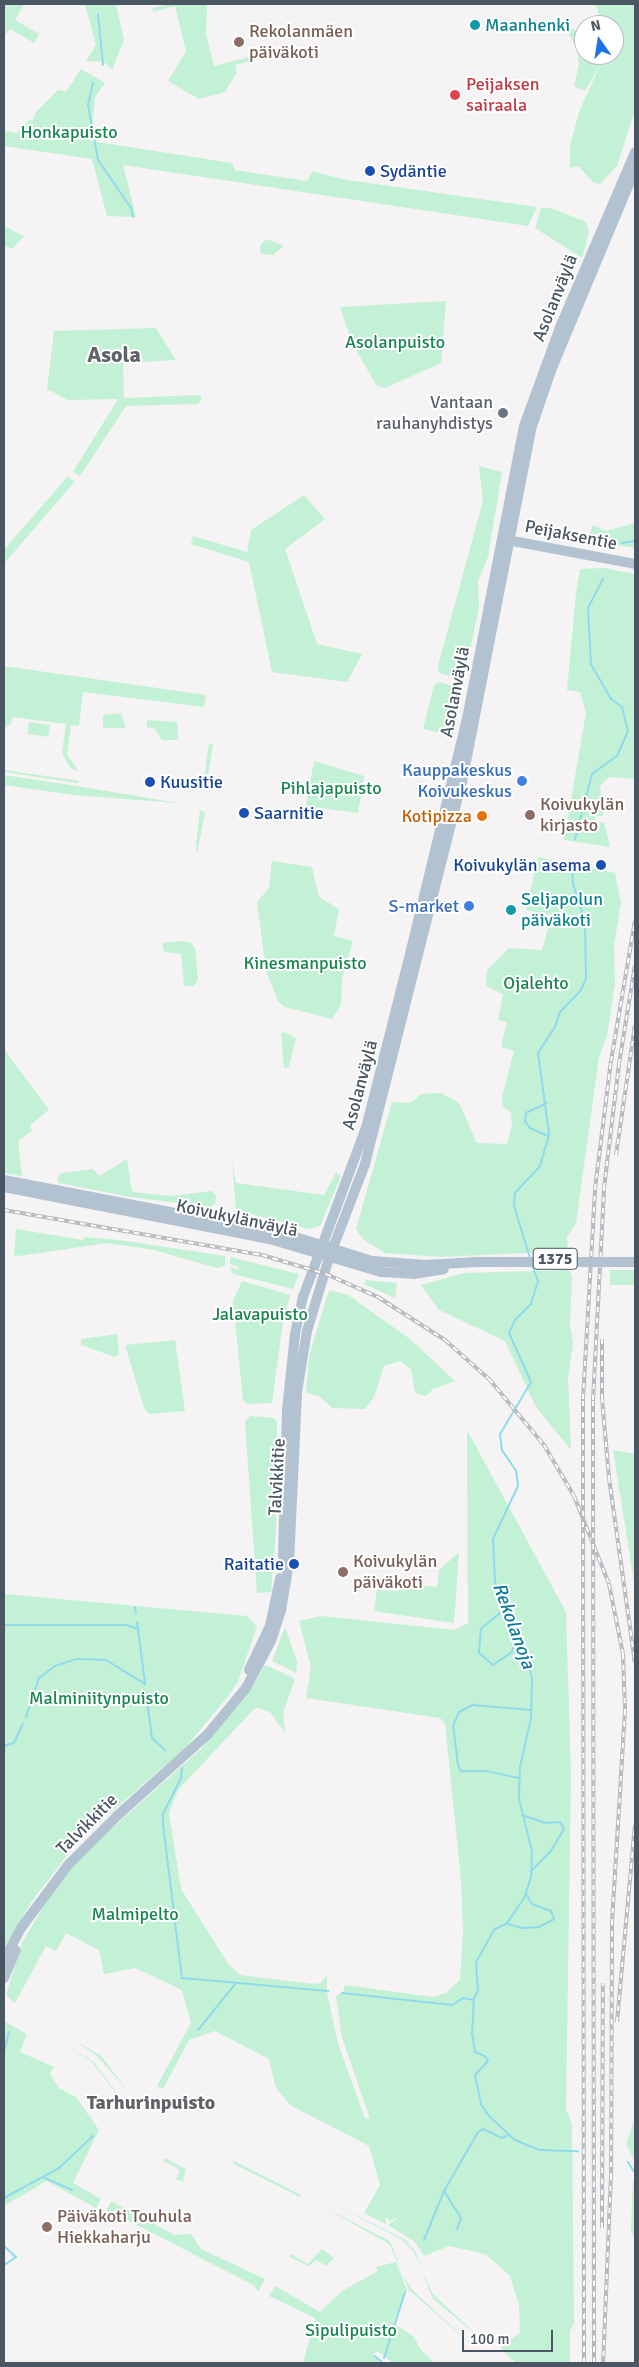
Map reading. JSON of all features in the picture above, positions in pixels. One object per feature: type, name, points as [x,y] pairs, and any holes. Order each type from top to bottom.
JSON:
[{"type":"main road","name":"Asolanväylä","points":[[331,1254],[365,1164],[460,792],[505,539],[519,443],[533,398],[635,152]]},
{"type":"main road","name":"Asolanväylä","points":[[320,1250],[355,1161],[372,1104],[454,782],[505,539],[531,428],[552,368],[635,170]]},
{"type":"main road","name":"Peijaksentie","points":[[505,539],[635,564]]},
{"type":"main road","name":"Koivukylänväylä","points":[[4,1180],[289,1235],[331,1254],[397,1265],[462,1264],[536,1259],[634,1262]]},
{"type":"main road","name":"Koivukylänväylä","points":[[4,1187],[320,1250]]},
{"type":"main road","name":"Talvikkitie","points":[[235,1698],[270,1626],[280,1580],[285,1427],[294,1334],[320,1250]]},
{"type":"main road","name":"Talvikkitie","points":[[4,1960],[31,1915],[85,1846],[193,1750],[235,1698],[246,1688],[264,1656],[283,1603],[289,1563],[302,1357],[331,1254]]},
{"type":"main road","name":"Talvikkitie","points":[[4,1978],[31,1915]]},
{"type":"green space","points":[[4,4],[24,4],[15,20],[39,34],[34,43],[10,29],[4,36]]},
{"type":"green space","points":[[85,4],[116,4],[124,40],[112,70],[104,62],[86,61],[96,45]]},
{"type":"green space","points":[[170,4],[207,4],[206,34],[214,66],[272,51],[273,55],[235,65],[237,72],[225,92],[199,99],[168,81],[186,51],[175,6],[153,12],[152,8]]},
{"type":"green space","points":[[596,4],[635,4],[635,110],[617,166],[600,184],[594,183],[578,166],[570,168],[570,146],[579,112],[600,65],[624,65],[624,15],[599,15]]},
{"type":"green space","points":[[563,22],[574,30],[574,43]]},
{"type":"green space","points":[[579,65],[600,65],[585,91],[574,86]]},
{"type":"green space","name":"Honkapuisto","points":[[81,69],[105,83],[95,97],[91,141],[232,163],[235,170],[307,181],[313,171],[341,179],[537,207],[528,226],[123,165],[136,217],[107,216],[92,159],[4,146],[4,131],[17,133],[30,119],[32,121],[36,112],[58,90],[66,92]]},
{"type":"green space","points":[[541,208],[551,208],[586,222],[589,232],[582,258],[535,228]]},
{"type":"green space","points":[[4,226],[24,236],[12,249],[4,245]]},
{"type":"green space","points":[[265,240],[284,246],[273,255],[261,254],[260,246]]},
{"type":"green space","name":"Asolanpuisto","points":[[446,301],[441,363],[385,388],[377,386],[353,345],[340,307]]},
{"type":"green space","points":[[156,328],[176,360],[123,363],[124,398],[200,395],[202,399],[198,404],[126,406],[80,476],[73,472],[118,399],[68,400],[47,389],[54,331]]},
{"type":"green space","points":[[479,466],[502,472],[488,557],[478,581],[479,607],[464,680],[439,673],[438,666],[483,501]]},
{"type":"green space","points":[[68,476],[75,482],[4,563],[4,550]]},
{"type":"green space","points":[[304,495],[325,519],[285,549],[317,644],[362,654],[347,682],[272,672],[249,562],[191,544],[193,536],[247,552],[251,530]]},
{"type":"green space","points":[[635,523],[635,548],[587,540],[593,525],[606,531]]},
{"type":"green space","points":[[604,568],[635,574],[635,779],[609,777],[600,786],[603,816],[595,816],[595,823],[604,822],[610,847],[564,840],[586,713],[580,692],[567,690],[576,593],[580,569]]},
{"type":"green space","points":[[4,666],[206,695],[204,707],[83,692],[79,726],[71,725],[67,754],[78,771],[70,768],[62,753],[66,724],[12,717],[11,724],[5,728]]},
{"type":"green space","points":[[440,682],[462,689],[453,736],[423,729],[434,685]]},
{"type":"green space","points":[[121,713],[126,728],[103,728],[103,715]]},
{"type":"green space","points":[[147,720],[177,722],[178,740],[162,740],[155,729],[147,727]]},
{"type":"green space","points":[[29,722],[50,725],[48,737],[27,734]]},
{"type":"green space","points":[[209,743],[213,745],[206,787],[203,787]]},
{"type":"green space","name":"Pihlajapuisto","points":[[314,761],[364,776],[358,813],[306,806]]},
{"type":"green space","points":[[4,770],[80,781],[77,783],[4,772]]},
{"type":"green space","points":[[4,775],[178,803],[74,795],[4,785]]},
{"type":"green space","points":[[200,810],[205,813],[197,854],[196,843]]},
{"type":"green space","name":"Ojalehto","points":[[538,857],[615,873],[621,903],[614,946],[615,983],[607,1036],[599,1057],[576,1223],[567,1237],[568,1251],[441,1257],[385,1253],[363,1239],[356,1229],[392,1102],[410,1103],[421,1094],[441,1093],[459,1103],[477,1143],[507,1144],[512,1125],[511,1112],[503,1107],[502,1097],[514,1051],[501,1047],[507,1022],[498,1020],[503,994],[486,986],[487,970],[509,948],[542,950],[552,915],[526,910]]},
{"type":"green space","name":"Kinesmanpuisto","points":[[272,861],[312,867],[319,897],[339,909],[334,936],[353,941],[342,979],[341,1005],[332,1019],[285,1007],[278,1001],[266,971],[257,902],[269,888]]},
{"type":"green space","points":[[190,942],[195,948],[198,980],[194,986],[184,986],[181,954],[164,952],[162,943]]},
{"type":"green space","points":[[284,1032],[296,1038],[289,1067],[284,1068],[281,1033]]},
{"type":"green space","points":[[4,1049],[49,1110],[30,1125],[32,1131],[18,1141],[22,1176],[4,1173]]},
{"type":"green space","points":[[127,1159],[132,1192],[171,1196],[212,1191],[216,1196],[215,1203],[211,1207],[130,1197],[59,1183],[57,1178],[61,1173],[93,1169],[99,1176]]},
{"type":"green space","points":[[232,1160],[236,1183],[324,1195],[336,1172],[341,1176],[320,1226],[309,1229],[236,1210]]},
{"type":"green space","points":[[16,1229],[83,1240],[84,1237],[119,1240],[225,1256],[225,1266],[217,1268],[154,1250],[107,1243],[19,1256],[14,1255]]},
{"type":"green space","points":[[230,1257],[299,1274],[293,1289],[233,1274],[230,1267],[238,1270],[239,1267],[230,1264]]},
{"type":"green space","points":[[569,1270],[572,1276],[570,1324],[573,1343],[568,1378],[571,1450],[536,1407],[505,1341],[439,1310],[421,1285],[464,1273]]},
{"type":"green space","points":[[610,1270],[635,1270],[635,1285],[610,1285]]},
{"type":"green space","points":[[366,1280],[397,1283],[395,1298],[364,1284]]},
{"type":"green space","name":"Jalavapuisto","points":[[242,1281],[290,1295],[282,1328],[272,1403],[247,1404],[243,1400],[233,1301]]},
{"type":"green space","points":[[329,1290],[348,1295],[410,1339],[455,1381],[433,1389],[426,1396],[415,1393],[411,1369],[400,1361],[384,1366],[374,1397],[365,1409],[332,1408],[319,1396],[306,1393],[309,1356]]},
{"type":"green space","points":[[117,1334],[119,1355],[115,1357],[81,1345],[81,1339]]},
{"type":"green space","points":[[175,1340],[185,1411],[149,1414],[144,1408],[125,1345]]},
{"type":"green space","points":[[250,1416],[274,1418],[277,1422],[276,1530],[271,1592],[257,1593],[245,1422]]},
{"type":"green space","name":"Malmipelto","points":[[467,1430],[566,1612],[571,1774],[566,2109],[572,2124],[574,2324],[570,2331],[570,2363],[516,2363],[505,2353],[501,2346],[520,2333],[519,2305],[510,2276],[485,2254],[449,2246],[424,2256],[414,2241],[388,2225],[400,2216],[390,2221],[386,2217],[386,2224],[364,2213],[380,2185],[369,2146],[290,2105],[276,2088],[269,2059],[215,2031],[189,2040],[163,2089],[157,2086],[191,2023],[182,1990],[135,1968],[104,1974],[99,1950],[66,1933],[56,1951],[46,1946],[15,2003],[6,1995],[22,1943],[53,1890],[81,1856],[202,1748],[256,1681],[264,1665],[268,1666],[295,1679],[283,1713],[285,1733],[271,1713],[259,1708],[254,1709],[178,1790],[169,1813],[181,1889],[229,1965],[240,1975],[314,1984],[321,1983],[327,1975],[327,1992],[338,2044],[365,2118],[370,2119],[342,2037],[336,1996],[343,1992],[345,1985],[433,1997],[446,1993],[460,1980],[463,1932],[461,1879],[445,1724],[440,1718],[306,1698],[311,1667],[299,1621],[321,1616],[455,1630],[468,1623]]},
{"type":"green space","points":[[613,1450],[635,1454],[635,1588]]},
{"type":"green space","points":[[459,1552],[454,1623],[374,1611],[377,1590],[399,1591],[400,1583],[437,1587],[439,1570]]},
{"type":"green space","name":"Malminiitynpuisto","points":[[4,1594],[247,1616],[257,1626],[238,1682],[229,1695],[186,1747],[78,1841],[32,1901],[4,1948]]},
{"type":"green space","points":[[285,1627],[297,1661],[296,1673],[272,1661]]},
{"type":"green space","name":"Tarhurinpuisto","points":[[4,2021],[27,2034],[20,2052],[54,2067],[50,2074],[59,2088],[76,2097],[99,2130],[73,2183],[101,2199],[96,2208],[47,2181],[4,2206]]},
{"type":"green space","points":[[73,2039],[101,2056],[128,2091],[97,2056]]},
{"type":"green space","points":[[65,2045],[94,2062],[127,2107],[92,2062]]},
{"type":"green space","points":[[635,2119],[635,2162],[626,2144]]},
{"type":"green space","points":[[165,2158],[186,2169],[183,2182],[176,2179],[180,2170],[163,2161]]},
{"type":"green space","points":[[234,2161],[301,2195],[300,2197],[232,2163]]},
{"type":"green space","points":[[633,2181],[635,2182],[635,2242],[631,2229]]},
{"type":"green space","points":[[326,2200],[404,2239],[416,2252],[422,2267],[413,2251],[401,2239]]},
{"type":"green space","points":[[111,2201],[174,2235],[191,2234],[201,2249],[265,2279],[258,2292],[255,2286],[110,2211],[106,2212]]},
{"type":"green space","points":[[323,2207],[390,2241],[402,2271],[389,2244]]},
{"type":"green space","points":[[322,2249],[334,2258],[326,2266],[316,2260],[309,2266],[289,2257],[291,2254],[308,2264]]},
{"type":"green space","name":"Sipulipuisto","points":[[396,2262],[407,2290],[393,2323],[414,2337],[420,2349],[435,2363],[393,2363],[377,2351],[373,2356],[384,2363],[303,2363],[315,2318],[269,2296],[275,2286],[320,2312],[342,2291],[378,2271],[376,2267]]},
{"type":"green space","points":[[421,2269],[433,2294],[480,2338],[433,2299]]},
{"type":"green space","points":[[403,2275],[412,2290],[474,2347],[409,2290]]},
{"type":"waterway","points":[[98,14],[103,65]]},
{"type":"waterway","points":[[93,83],[88,105],[98,160],[131,208],[133,217]]},
{"type":"waterway","name":"Rekolanoja","points":[[622,543],[635,541]]},
{"type":"waterway","name":"Rekolanoja","points":[[575,839],[592,774],[617,756],[628,731],[622,707],[611,699],[591,665],[588,608],[603,579]]},
{"type":"waterway","name":"Rekolanoja","points":[[530,1258],[514,1206],[515,1193],[540,1166],[549,1134],[538,1053],[555,1027],[560,1012],[581,990],[586,978],[585,921],[573,884],[572,867]]},
{"type":"waterway","name":"Rekolanoja","points":[[547,1103],[526,1113],[525,1121],[530,1128],[548,1136]]},
{"type":"waterway","name":"Rekolanoja","points":[[532,1265],[538,1281],[531,1304],[515,1320],[509,1333],[531,1382],[500,1434],[502,1450],[516,1471],[518,1486],[493,1539],[495,1582],[518,1628],[532,1678],[531,1718],[520,1767],[519,1799],[532,1851],[531,1877],[524,1898],[507,1923],[494,1930],[476,1962],[478,1991],[474,1998],[472,2033],[475,2052],[485,2056],[488,2061],[475,2075],[481,2104],[489,2116],[515,2140],[540,2150],[578,2151]]},
{"type":"waterway","points":[[135,1607],[136,1613]]},
{"type":"waterway","points":[[507,1607],[481,1629],[479,1653],[493,1665],[512,1652],[514,1645],[522,1643]]},
{"type":"waterway","points":[[137,1622],[145,1684]]},
{"type":"waterway","points":[[4,1625],[126,1625],[138,1629]]},
{"type":"waterway","points":[[26,1717],[39,1678],[55,1666],[77,1659],[106,1660],[145,1684]]},
{"type":"waterway","points":[[146,1693],[152,1738],[165,1750]]},
{"type":"waterway","points":[[519,1778],[487,1771],[461,1771],[458,1765],[453,1726],[459,1712],[473,1705],[530,1710]]},
{"type":"waterway","points":[[4,1746],[14,1743],[23,1724]]},
{"type":"waterway","points":[[182,1768],[181,1778],[163,1814],[182,1978],[328,1991]]},
{"type":"waterway","points":[[522,1815],[545,1823],[560,1822],[564,1829],[550,1852],[531,1871]]},
{"type":"waterway","points":[[508,1924],[522,1928],[539,1927],[554,1919],[551,1911],[532,1904],[526,1894]]},
{"type":"waterway","points":[[198,2030],[236,1983]]},
{"type":"waterway","points":[[342,1993],[452,2005],[463,1998],[474,2000]]},
{"type":"waterway","points":[[4,2052],[9,2032]]},
{"type":"waterway","points":[[424,2240],[444,2191],[478,2132],[483,2129],[502,2138],[508,2135]]},
{"type":"waterway","points":[[4,2198],[59,2168],[93,2136]]},
{"type":"waterway","name":"Rekolanoja","points":[[628,2162],[635,2173]]},
{"type":"waterway","points":[[45,2178],[72,2190]]},
{"type":"waterway","points":[[444,2191],[461,2218],[457,2229]]},
{"type":"waterway","points":[[4,2246],[16,2257],[4,2265]]},
{"type":"waterway","points":[[384,2358],[405,2292]]},
{"type":"waterway","points":[[375,2356],[382,2362]]},
{"type":"railway","points":[[584,2363],[583,1399],[595,1189],[611,1061],[635,921]]},
{"type":"railway","points":[[594,2363],[593,1400],[604,1188],[619,1064],[635,965]]},
{"type":"railway","points":[[616,1155],[635,1025]]},
{"type":"railway","points":[[4,1210],[262,1255],[326,1274],[378,1297],[445,1340],[489,1379],[544,1445],[574,1496],[609,1584],[623,1654],[625,1710],[612,1920],[611,2175],[603,2363]]},
{"type":"railway","points":[[602,1339],[602,1398],[609,1478],[635,1662]]},
{"type":"railway","points":[[617,2022],[635,1825]]},
{"type":"railway","points":[[602,2228],[603,1983]]},
{"type":"place","name":"Maanhenki","points":[[475,25]]},
{"type":"place","name":"Rekolanmäen päiväkoti","points":[[239,42]]},
{"type":"place","name":"Peijaksen sairaala","points":[[455,95]]},
{"type":"place","name":"Sydäntie","points":[[370,171]]},
{"type":"place","name":"Vantaan rauhanyhdistys","points":[[503,413]]},
{"type":"place","name":"Kauppakeskus Koivukeskus","points":[[522,781]]},
{"type":"place","name":"Kuusitie","points":[[150,782]]},
{"type":"place","name":"Saarnitie","points":[[244,813]]},
{"type":"place","name":"Koivukylän kirjasto","points":[[530,815]]},
{"type":"place","name":"Kotipizza","points":[[482,816]]},
{"type":"place","name":"Koivukylän asema","points":[[601,865]]},
{"type":"place","name":"S-market","points":[[469,906]]},
{"type":"place","name":"Seljapolun päiväkoti","points":[[511,910]]},
{"type":"place","name":"Raitatie","points":[[294,1564]]},
{"type":"place","name":"Koivukylän päiväkoti","points":[[343,1572]]},
{"type":"place","name":"Päiväkoti Touhula Hiekkaharju","points":[[47,2227]]},
{"type":"district","name":"Asola","points":[[114,355]]},
{"type":"district","name":"Tarhurinpuisto","points":[[151,2102]]}]
